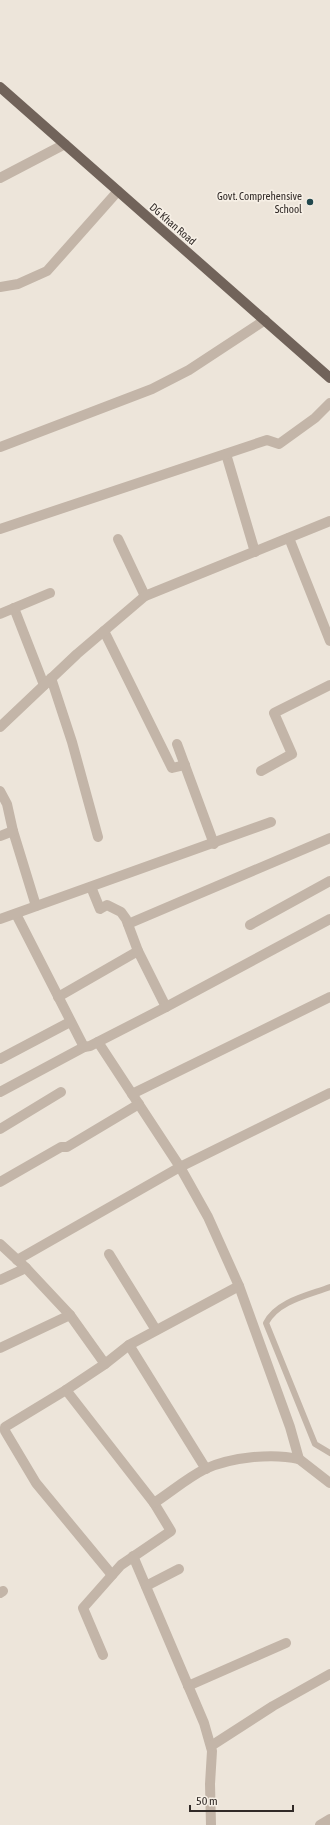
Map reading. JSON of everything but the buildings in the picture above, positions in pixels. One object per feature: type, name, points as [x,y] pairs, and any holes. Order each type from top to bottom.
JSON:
[{"type":"main road","name":"DG Khan Road","points":[[0,87],[330,378]]},
{"type":"street","points":[[0,178],[65,144]]},
{"type":"street","points":[[0,287],[18,284],[47,271],[118,191]]},
{"type":"street","points":[[0,447],[152,389],[190,370],[265,320]]},
{"type":"street","points":[[0,529],[267,440],[279,444],[315,418],[330,403]]},
{"type":"street","points":[[226,454],[255,552]]},
{"type":"street","points":[[0,726],[48,681],[145,596],[330,521]]},
{"type":"street","points":[[289,538],[330,641]]},
{"type":"street","points":[[118,539],[145,596]]},
{"type":"street","points":[[0,614],[50,593]]},
{"type":"street","points":[[14,608],[48,681],[72,742],[98,837]]},
{"type":"street","points":[[104,631],[172,768],[185,765]]},
{"type":"street","points":[[261,771],[292,754],[274,713],[330,685]]},
{"type":"street","points":[[177,744],[214,844]]},
{"type":"street","points":[[0,791],[6,804],[36,906]]},
{"type":"street","points":[[0,919],[214,844],[271,822]]},
{"type":"street","points":[[0,836],[13,832]]},
{"type":"street","points":[[128,924],[330,838]]},
{"type":"street","points":[[250,925],[330,881]]},
{"type":"street","points":[[91,887],[100,909],[107,905],[121,912],[128,924],[138,951],[166,1007]]},
{"type":"street","points":[[16,914],[84,1047]]},
{"type":"street","points":[[0,1092],[84,1047],[98,1042],[166,1007],[330,919]]},
{"type":"street","points":[[58,997],[138,951]]},
{"type":"street","points":[[132,1094],[330,997]]},
{"type":"street","points":[[0,1059],[70,1022]]},
{"type":"street","points":[[98,1042],[180,1166],[208,1217],[239,1286],[290,1427],[299,1459]]},
{"type":"street","points":[[0,1129],[61,1092]]},
{"type":"street","points":[[17,1260],[180,1166],[330,1093]]},
{"type":"street","points":[[0,1182],[61,1147],[67,1147],[139,1104]]},
{"type":"street","points":[[0,1244],[26,1268],[70,1315],[105,1364]]},
{"type":"street","points":[[108,1254],[156,1330]]},
{"type":"street","points":[[0,1280],[26,1268]]},
{"type":"street","points":[[112,1575],[36,1483],[5,1440],[7,1425],[66,1390],[105,1364],[129,1344],[239,1286]]},
{"type":"street","points":[[0,1348],[70,1315]]},
{"type":"street","points":[[129,1344],[206,1469]]},
{"type":"street","points":[[66,1390],[154,1503],[171,1531],[120,1565],[84,1608],[103,1655]]},
{"type":"street","points":[[154,1503],[206,1469],[240,1458],[289,1457],[299,1459],[330,1483]]},
{"type":"street","points":[[133,1556],[204,1723],[211,1746],[211,1825]]},
{"type":"street","points":[[146,1586],[179,1569]]},
{"type":"street","points":[[188,1686],[286,1643]]},
{"type":"street","points":[[211,1746],[273,1706],[330,1674]]},
{"type":"street","points":[[320,1825],[330,1819]]},
{"type":"lane","points":[[330,1287],[286,1304],[271,1314],[266,1323],[315,1444],[330,1453]]},
{"type":"place","name":"Govt. Comprehensive School","points":[[310,202]]}]
